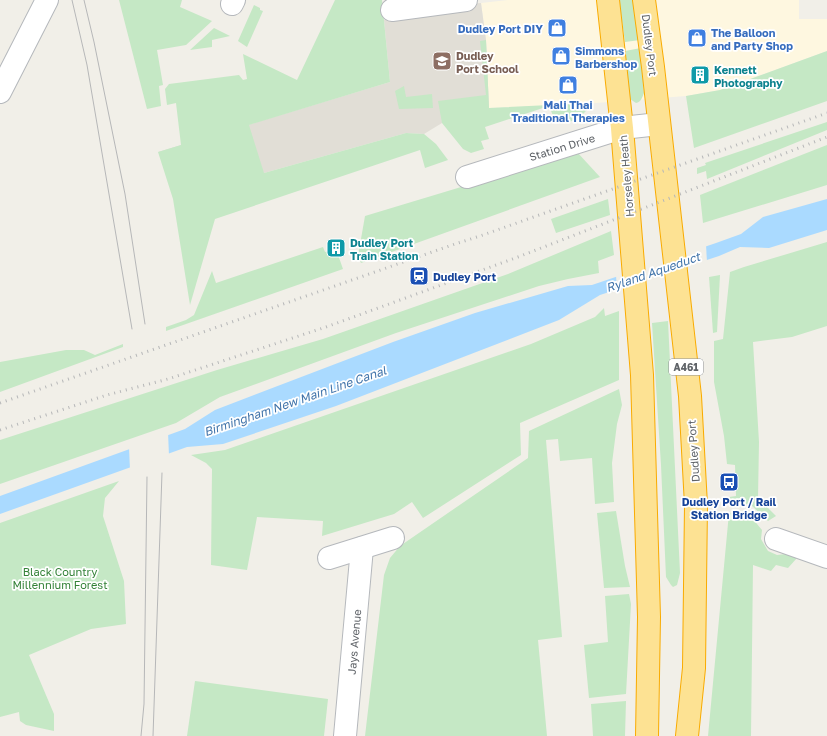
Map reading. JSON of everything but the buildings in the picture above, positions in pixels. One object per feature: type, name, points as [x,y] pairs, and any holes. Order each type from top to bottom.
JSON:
[{"type":"highway","points":[[608,0],[622,128]]},
{"type":"highway","name":"Dudley Port","points":[[644,0],[654,67],[659,124],[690,396],[696,505],[694,668],[687,736]]},
{"type":"highway","name":"Horseley Heath","points":[[622,128],[642,375],[649,617],[647,736]]},
{"type":"street","points":[[0,92],[7,61],[47,0]]},
{"type":"street","points":[[392,10],[466,0]]},
{"type":"street","name":"Station Drive","points":[[467,177],[622,128],[659,124]]},
{"type":"street","points":[[329,558],[393,538]]},
{"type":"street","points":[[776,539],[827,557]]},
{"type":"street","name":"Jays Avenue","points":[[345,736],[362,548]]},
{"type":"shaded area","points":[[508,0],[799,0],[799,19],[827,19],[827,51],[720,90],[686,96],[570,105],[489,108],[486,40],[481,3]]},
{"type":"shaded area","name":"Dudley Port School","points":[[481,3],[486,40],[489,108],[442,123],[424,134],[406,133],[264,173],[158,152],[390,82],[384,20],[460,10],[460,5]]},
{"type":"green space","points":[[119,0],[182,0],[180,7],[212,21],[186,45],[157,50],[163,85],[159,86],[161,106],[147,109]]},
{"type":"green space","points":[[335,0],[382,0],[390,82],[249,125],[264,173],[406,133],[424,134],[436,144],[448,160],[425,168],[420,150],[215,219],[190,305],[173,199],[158,152],[181,145],[176,103],[167,105],[165,89],[169,84],[239,75],[243,80],[247,79],[243,54],[297,80]]},
{"type":"green space","points":[[619,0],[636,0],[640,40],[625,42]]},
{"type":"green space","points":[[254,5],[263,11],[247,47],[238,41]]},
{"type":"green space","points":[[214,28],[230,36],[212,40],[212,47],[190,50]]},
{"type":"green space","points":[[486,40],[489,108],[591,103],[589,107],[582,115],[569,122],[554,118],[549,106],[485,127],[489,139],[481,141],[484,149],[471,153],[463,149],[442,123],[438,101],[486,95],[480,41]]},
{"type":"green space","points":[[641,48],[644,93],[640,101],[636,103],[630,99],[625,51]]},
{"type":"green space","points":[[827,51],[827,101],[694,148],[686,96],[720,90]]},
{"type":"green space","points":[[404,86],[406,97],[432,94],[433,108],[399,109],[395,91]]},
{"type":"green space","points":[[827,122],[827,130],[707,179],[706,171],[697,174],[697,168],[706,165],[705,163]]},
{"type":"green space","points":[[827,145],[827,185],[703,223],[700,195]]},
{"type":"green space","points":[[577,152],[600,177],[361,263],[358,256],[365,216]]},
{"type":"green space","points":[[608,199],[610,215],[556,233],[551,219]]},
{"type":"green space","points":[[611,231],[614,255],[598,261],[599,273],[539,286],[396,333],[220,397],[176,423],[0,484],[0,440],[217,370],[323,339],[508,274]]},
{"type":"green space","points":[[827,242],[827,326],[792,337],[753,342],[759,442],[758,498],[776,516],[768,521],[750,504],[729,506],[729,497],[736,496],[735,465],[727,464],[724,436],[714,382],[714,341],[723,339],[730,272]]},
{"type":"green space","points":[[323,247],[325,252],[336,249],[343,269],[166,331],[166,327],[186,320],[194,315],[212,271],[216,283]]},
{"type":"green space","points":[[720,275],[717,332],[713,333],[709,277]]},
{"type":"green space","points":[[604,308],[605,316],[619,311],[619,380],[520,423],[521,455],[423,518],[412,502],[394,514],[322,536],[323,521],[257,517],[247,570],[211,565],[212,469],[206,463],[191,455],[225,450],[531,344],[595,317]]},
{"type":"green space","points":[[668,321],[680,573],[677,585],[673,587],[666,577],[652,323]]},
{"type":"green space","points":[[123,344],[123,347],[0,392],[0,362],[66,350],[84,350],[95,355]]},
{"type":"green space","points":[[619,389],[622,405],[617,424],[612,463],[614,502],[595,504],[592,458],[560,461],[558,439],[546,440],[562,637],[538,640],[547,736],[365,736],[384,575],[390,558],[400,546],[528,458],[529,431]]},
{"type":"green space","name":"Black Country Millennium Forest","points":[[119,481],[105,498],[103,516],[124,581],[126,624],[91,629],[29,655],[54,714],[54,731],[26,725],[20,721],[19,712],[0,717],[0,523]]},
{"type":"green space","points":[[616,511],[630,587],[604,588],[597,513]]},
{"type":"green space","points":[[747,512],[762,530],[761,539],[768,551],[777,555],[786,554],[797,558],[788,568],[776,565],[771,571],[753,565],[751,736],[708,736],[729,513]]},
{"type":"green space","points":[[629,594],[631,604],[626,694],[589,698],[584,645],[608,642],[605,596]]},
{"type":"green space","points":[[195,681],[328,699],[324,736],[187,736]]},
{"type":"green space","points":[[626,701],[625,736],[593,736],[591,704]]},
{"type":"water","points":[[827,199],[827,230],[769,248],[740,247],[719,256],[600,295],[559,320],[336,406],[223,444],[187,447],[0,514],[0,496],[185,429],[215,410],[393,342],[475,313],[568,286],[592,285],[741,234],[763,217]]},
{"type":"pier","points":[[706,245],[707,262],[617,291],[616,275]]},
{"type":"pier","points":[[168,432],[169,456],[130,470],[129,447]]},
{"type":"tram line","points":[[72,0],[87,65],[132,329]]},
{"type":"tram line","points":[[84,0],[125,194],[145,324]]},
{"type":"tram line","points":[[153,736],[162,473]]},
{"type":"tram line","points":[[141,736],[144,704],[147,477]]},
{"type":"railway","points":[[0,403],[480,236],[827,113]]},
{"type":"railway","points":[[0,430],[107,395],[168,379],[326,327],[518,257],[827,137]]},
{"type":"place","name":"Dudley Port DIY","points":[[557,28]]},
{"type":"place","name":"The Balloon and Party Shop","points":[[697,38]]},
{"type":"place","name":"Simmons Barbershop","points":[[561,56]]},
{"type":"place","name":"Dudley Port School","points":[[442,61]]},
{"type":"place","name":"Kennett Photography","points":[[700,75]]},
{"type":"place","name":"Mali Thai Traditional Therapies","points":[[568,85]]},
{"type":"place","name":"Dudley Port Train Station","points":[[336,248]]},
{"type":"place","name":"Dudley Port","points":[[419,276]]},
{"type":"place","name":"Dudley Port / Rail Station Bridge","points":[[729,482]]},
{"type":"water label","name":"Ryland Aqueduct","points":[[653,272]]},
{"type":"water label","name":"Birmingham New Main Line Canal","points":[[295,401]]}]
